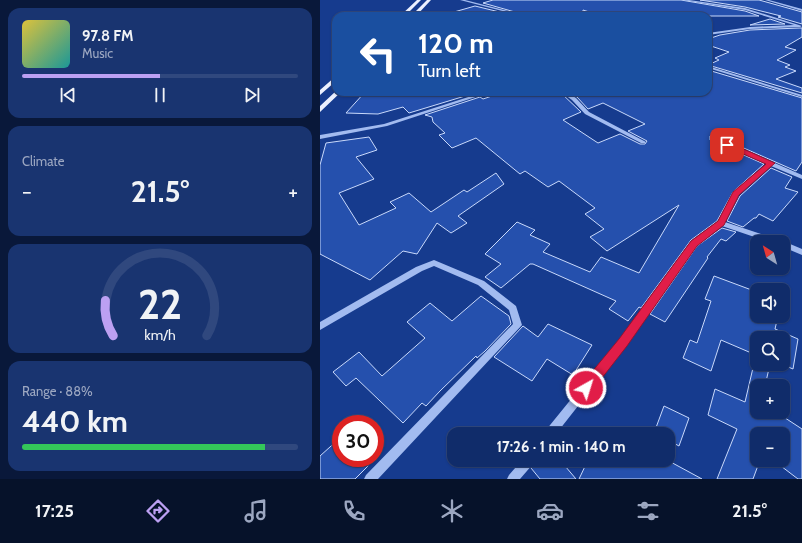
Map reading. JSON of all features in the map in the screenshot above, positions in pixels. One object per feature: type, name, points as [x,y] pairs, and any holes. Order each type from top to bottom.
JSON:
[{"type":"main road","points":[[406,12],[419,0]]},
{"type":"main road","points":[[418,12],[430,0]]},
{"type":"main road","points":[[320,93],[332,82]]},
{"type":"main road","points":[[320,110],[334,96]]},
{"type":"street","points":[[461,0],[510,12]]},
{"type":"street","points":[[683,0],[745,9],[801,26]]},
{"type":"street","points":[[766,0],[802,10]]},
{"type":"street","points":[[712,33],[750,28],[801,26]]},
{"type":"street","points":[[712,68],[802,96]]},
{"type":"street","points":[[320,137],[385,126],[477,96]]},
{"type":"street","points":[[569,96],[574,99],[587,114],[643,142]]},
{"type":"street","points":[[713,138],[802,177]]},
{"type":"street","points":[[556,427],[623,342],[694,243],[721,223],[736,194],[771,163]]},
{"type":"street","points":[[721,223],[756,235]]},
{"type":"street","points":[[790,247],[802,252]]},
{"type":"street","points":[[320,326],[419,269],[434,263],[481,283],[513,308],[518,325],[370,479]]},
{"type":"street","points":[[514,479],[523,467]]},
{"type":"building","points":[[493,0],[681,0],[745,11],[759,16],[712,16],[712,12],[589,12],[583,10],[583,12],[515,12],[483,3]]},
{"type":"building","points":[[700,0],[759,0],[802,12],[802,24],[778,17],[781,16],[745,7]]},
{"type":"building","points":[[475,6],[500,12],[454,12]]},
{"type":"building","points":[[770,19],[785,24],[750,25]]},
{"type":"building","points":[[802,28],[802,37],[785,47],[796,50],[777,60],[790,65],[785,67],[796,71],[776,79],[802,88],[802,93],[712,66],[712,63],[719,60],[715,58],[729,52],[712,46],[712,38],[750,30]]},
{"type":"building","points":[[712,71],[802,98],[802,162],[796,171],[714,135],[710,136],[710,140],[764,164],[733,192],[717,221],[691,240],[641,308],[639,307],[628,321],[609,309],[616,301],[533,264],[530,264],[501,288],[485,277],[501,264],[485,254],[517,222],[535,230],[530,235],[550,244],[543,252],[590,272],[601,257],[639,273],[679,205],[607,251],[590,237],[604,229],[585,214],[595,208],[559,181],[548,187],[525,171],[520,174],[476,138],[452,148],[439,135],[445,133],[433,122],[432,117],[425,115],[480,97],[483,99],[492,96],[564,96],[581,112],[563,120],[598,143],[620,134],[640,144],[645,144],[647,141],[628,131],[645,124],[603,103],[588,109],[575,96],[712,96]]},
{"type":"building","points":[[361,96],[465,96],[409,113],[403,107],[378,114],[346,113]]},
{"type":"building","points":[[369,137],[377,150],[356,157],[374,179],[339,193],[359,225],[396,208],[390,202],[409,193],[431,212],[464,190],[467,192],[496,173],[504,184],[458,216],[467,223],[451,233],[437,223],[417,254],[403,251],[370,280],[320,254],[320,165],[326,143]]},
{"type":"building","points":[[771,168],[792,177],[785,188],[798,192],[773,221],[759,214],[756,218],[743,227],[727,221],[740,196]]},
{"type":"building","points":[[722,228],[736,232],[726,241],[721,239],[707,257],[708,258],[665,322],[650,314],[697,246]]},
{"type":"building","points":[[714,276],[750,289],[750,323],[776,323],[775,329],[780,331],[750,331],[750,352],[721,340],[711,371],[683,358],[690,340],[697,343],[711,301],[705,299]]},
{"type":"building","points":[[481,296],[509,316],[511,324],[485,351],[477,358],[476,356],[426,406],[422,403],[403,423],[356,378],[346,386],[333,372],[359,352],[382,376],[425,338],[407,322],[430,303],[452,321]]},
{"type":"building","points":[[548,324],[592,345],[573,375],[547,359],[532,381],[494,357],[523,326],[538,337]]},
{"type":"building","points":[[790,336],[798,339],[793,369],[790,368]]},
{"type":"building","points":[[752,371],[768,371],[767,379],[750,379]]},
{"type":"building","points":[[750,381],[750,419],[787,419],[802,429],[802,479],[798,479],[782,467],[790,467],[790,427],[750,427],[750,467],[757,467],[753,479],[717,479],[737,429],[708,415],[715,389],[745,402]]},
{"type":"building","points":[[664,406],[689,418],[679,446],[675,444],[675,427],[656,427]]},
{"type":"building","points":[[332,445],[332,467],[367,467],[355,479],[320,479],[320,456]]},
{"type":"building","points":[[675,464],[702,479],[579,479],[585,467],[675,467]]},
{"type":"building","points":[[566,467],[576,479],[540,479],[531,468]]},
{"type":"route","points":[[586,388],[623,342],[694,243],[721,223],[736,194],[771,163],[727,145]]}]
